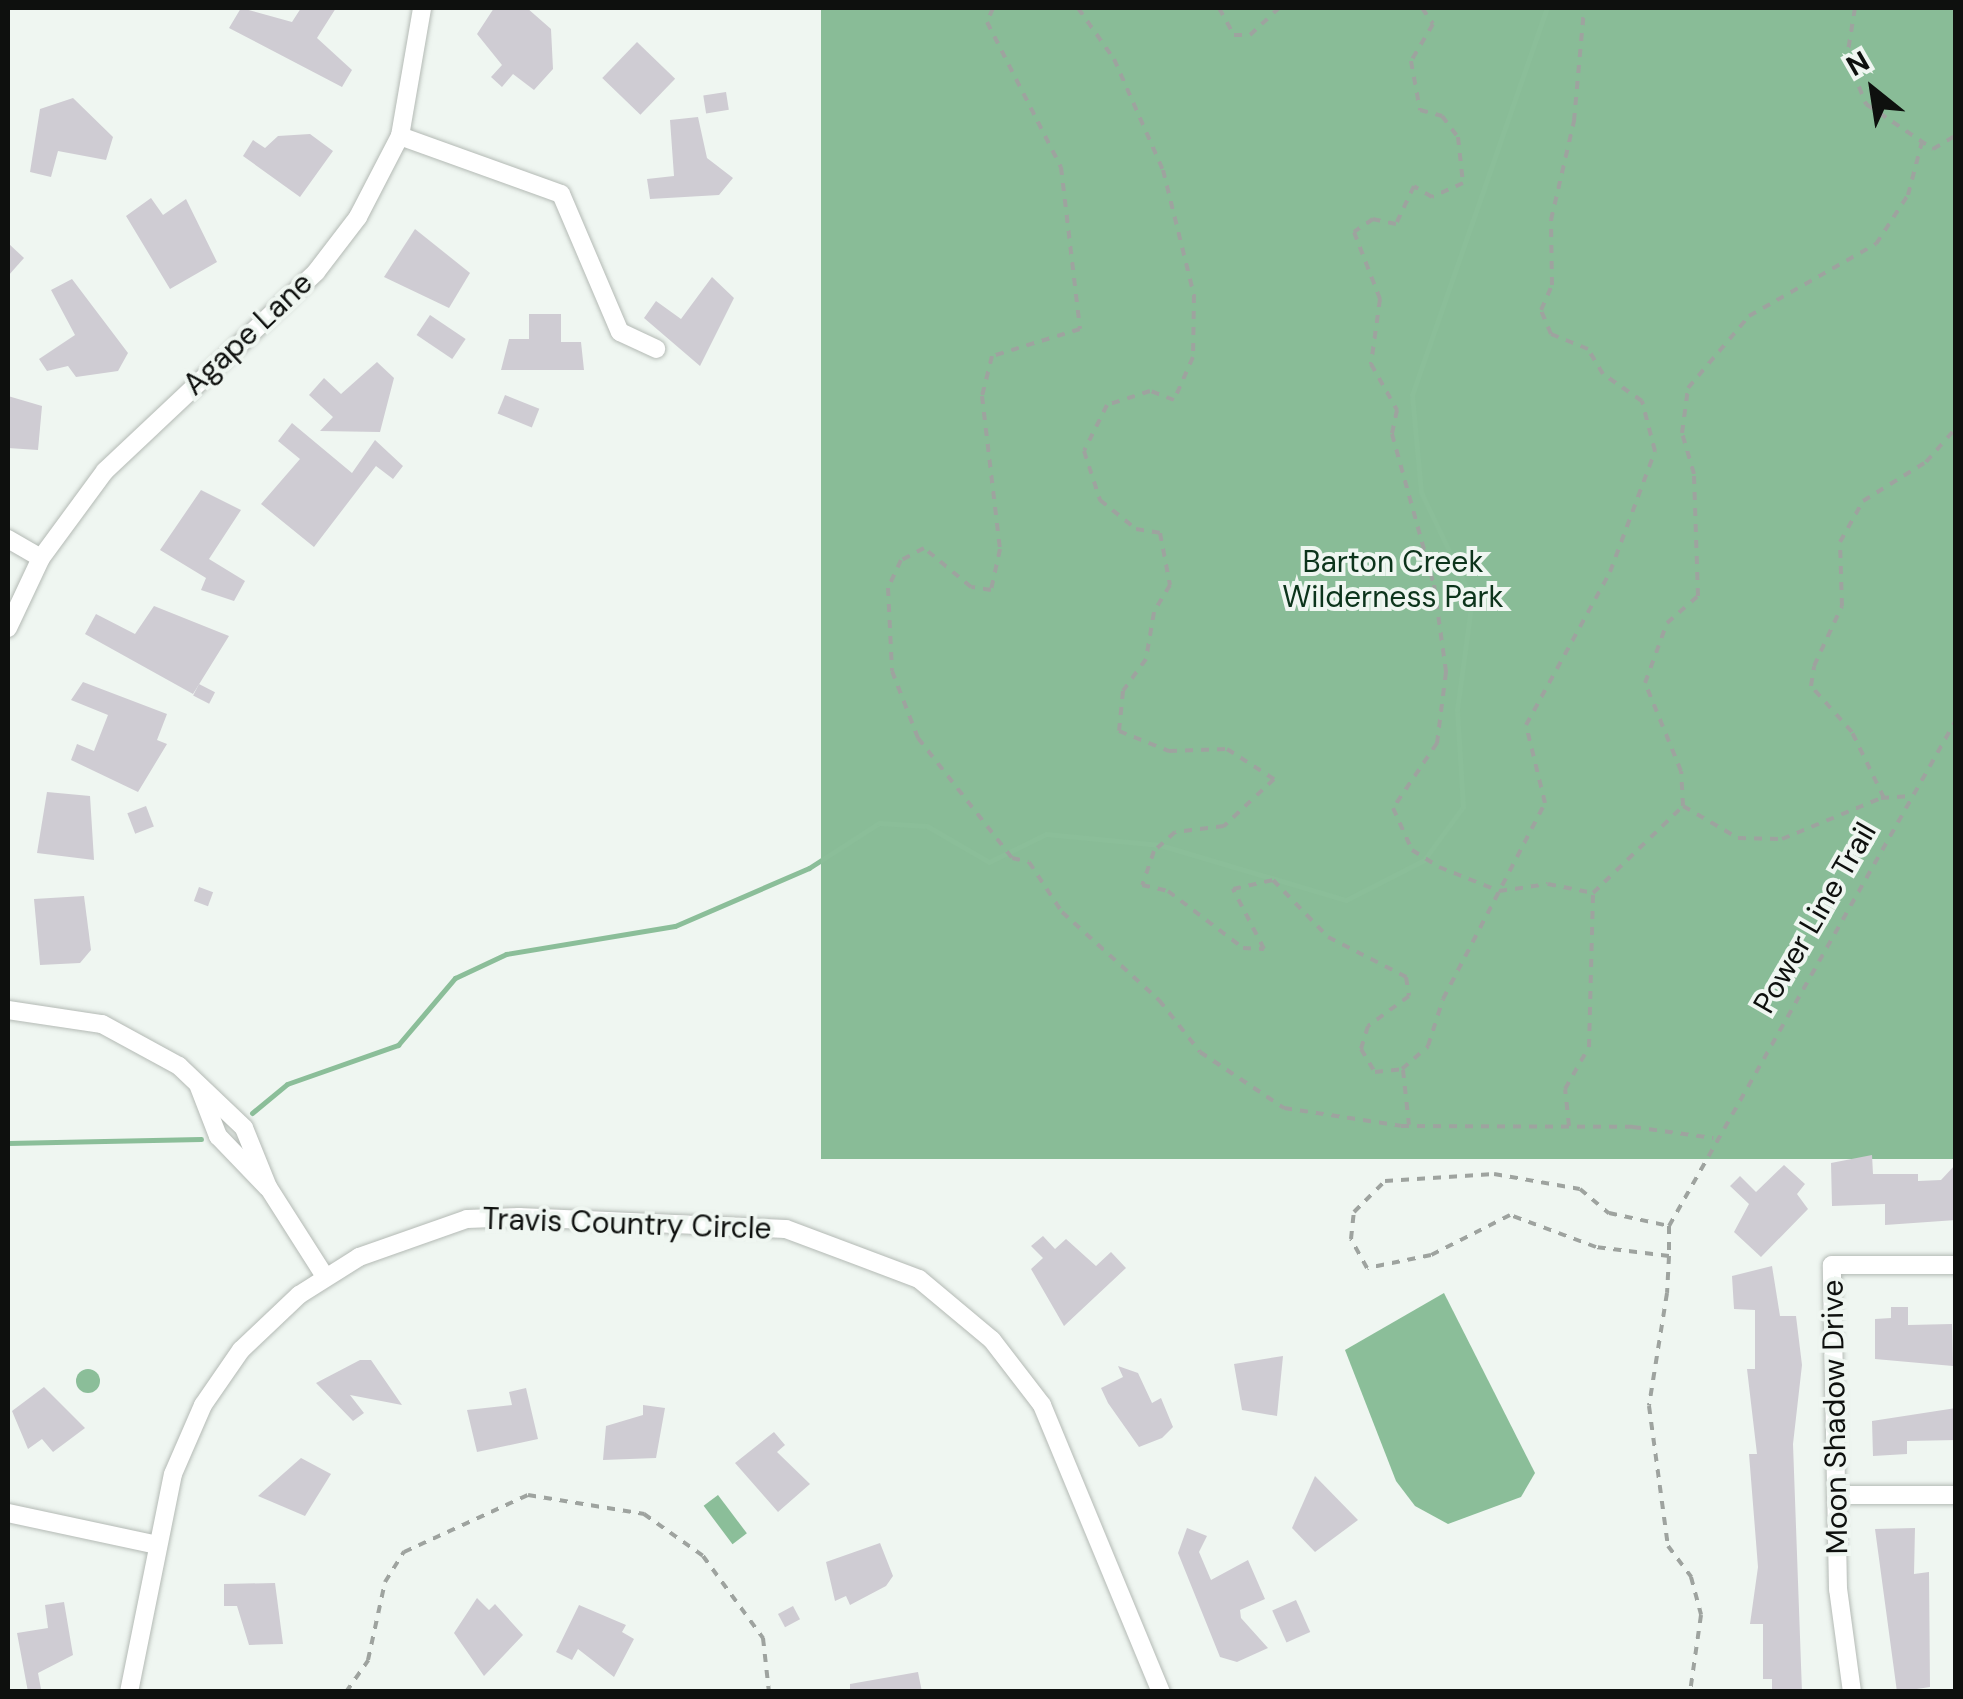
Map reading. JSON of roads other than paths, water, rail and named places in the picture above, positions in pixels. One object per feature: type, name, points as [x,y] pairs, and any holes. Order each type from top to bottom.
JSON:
[{"type":"street","name":"Agape Lane","points":[[8,628],[41,558],[128,445],[338,246],[400,136],[422,8]]},
{"type":"street","points":[[400,136],[560,194],[620,332],[656,348]]},
{"type":"street","points":[[8,539],[41,558]]},
{"type":"street","points":[[8,1010],[102,1024],[163,1055],[199,1086],[218,1136],[268,1187],[324,1275]]},
{"type":"street","name":"Travis Country Circle","points":[[129,1692],[154,1544],[187,1435],[222,1374],[324,1275],[428,1229],[519,1217],[786,1230],[918,1279],[992,1340],[1042,1405],[1160,1692]]},
{"type":"street","name":"Moon Shadow Drive","points":[[1852,1692],[1837,1495],[1832,1265],[1956,1265]]},
{"type":"street","points":[[1837,1495],[1956,1495]]},
{"type":"street","points":[[8,1513],[154,1544]]},
{"type":"waterway","points":[[252,1113],[287,1084],[398,1045],[455,978],[506,954],[675,926],[809,868],[879,823],[927,826],[989,862],[1046,834],[1160,845],[1346,900],[1424,860],[1463,807],[1457,710],[1472,599],[1421,492],[1412,395],[1547,8]]},
{"type":"waterway","points":[[8,1143],[201,1139]]},
{"type":"park label","name":"Barton Creek Wilderness Park","points":[[1393,579]]}]
